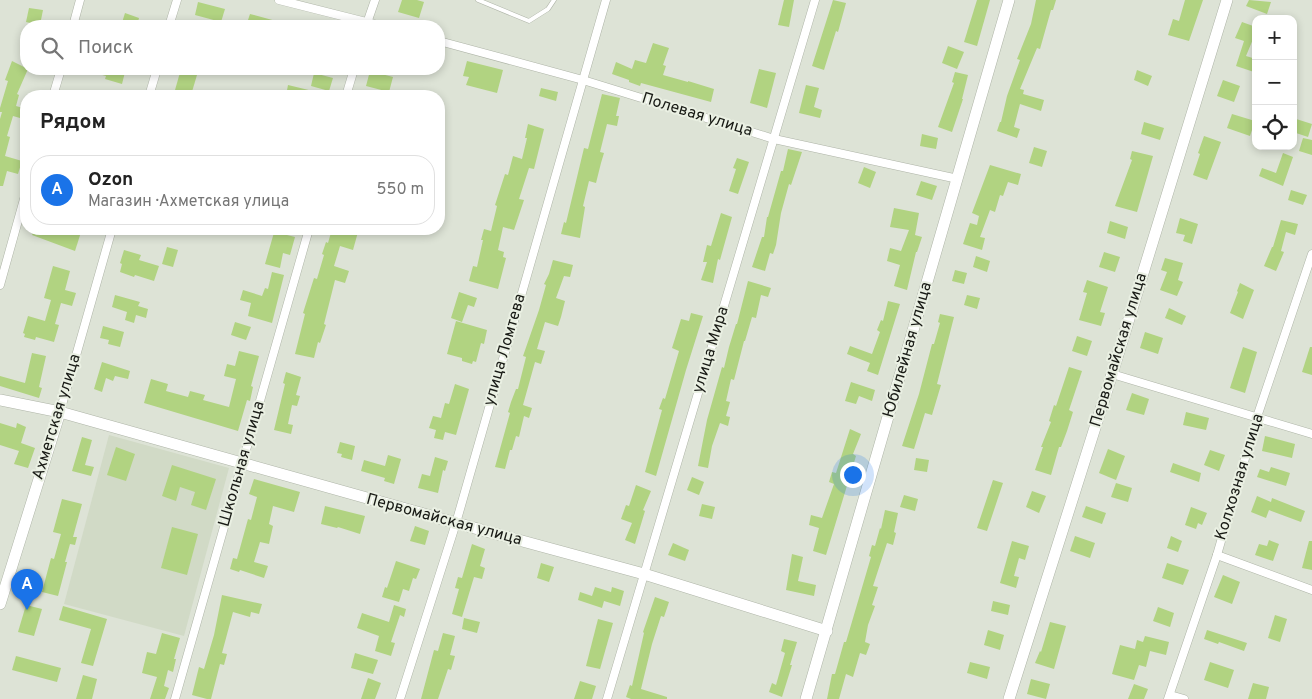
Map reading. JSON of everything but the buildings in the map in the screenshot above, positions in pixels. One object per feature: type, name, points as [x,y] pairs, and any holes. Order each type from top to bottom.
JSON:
[{"type":"street","points":[[75,20],[80,0]]},
{"type":"street","points":[[171,20],[177,0]]},
{"type":"street","points":[[279,0],[352,20]]},
{"type":"street","points":[[368,20],[375,0]]},
{"type":"street","name":"улица Ломтева","points":[[400,699],[456,523],[606,0]]},
{"type":"street","name":"улица Мира","points":[[606,699],[815,0]]},
{"type":"street","name":"Юбилейная улица","points":[[806,699],[1009,0]]},
{"type":"street","name":"Первомайская улица","points":[[1009,699],[1228,0]]},
{"type":"street","name":"Полевая улица","points":[[445,43],[583,80],[774,139],[958,179]]},
{"type":"street","points":[[55,90],[59,75]]},
{"type":"street","points":[[151,90],[155,75]]},
{"type":"street","points":[[348,90],[352,75]]},
{"type":"street","points":[[0,285],[20,213]]},
{"type":"street","name":"Ахметская улица","points":[[0,604],[60,412],[110,235]]},
{"type":"street","name":"Школьная улица","points":[[175,699],[307,235]]},
{"type":"street","name":"Колхозная улица","points":[[1169,697],[1217,554],[1258,417],[1312,254]]},
{"type":"street","points":[[1112,374],[1312,434]]},
{"type":"street","name":"Первомайская улица","points":[[0,400],[60,412],[644,574],[827,631]]},
{"type":"street","points":[[1217,554],[1312,590]]},
{"type":"street","points":[[1169,697],[1184,699]]},
{"type":"lane","points":[[478,0],[529,21],[548,9],[554,0]]},
{"type":"shaded area","points":[[109,435],[229,468],[184,636],[64,604]]},
{"type":"place","name":"Ozon","points":[[27,610]]}]
